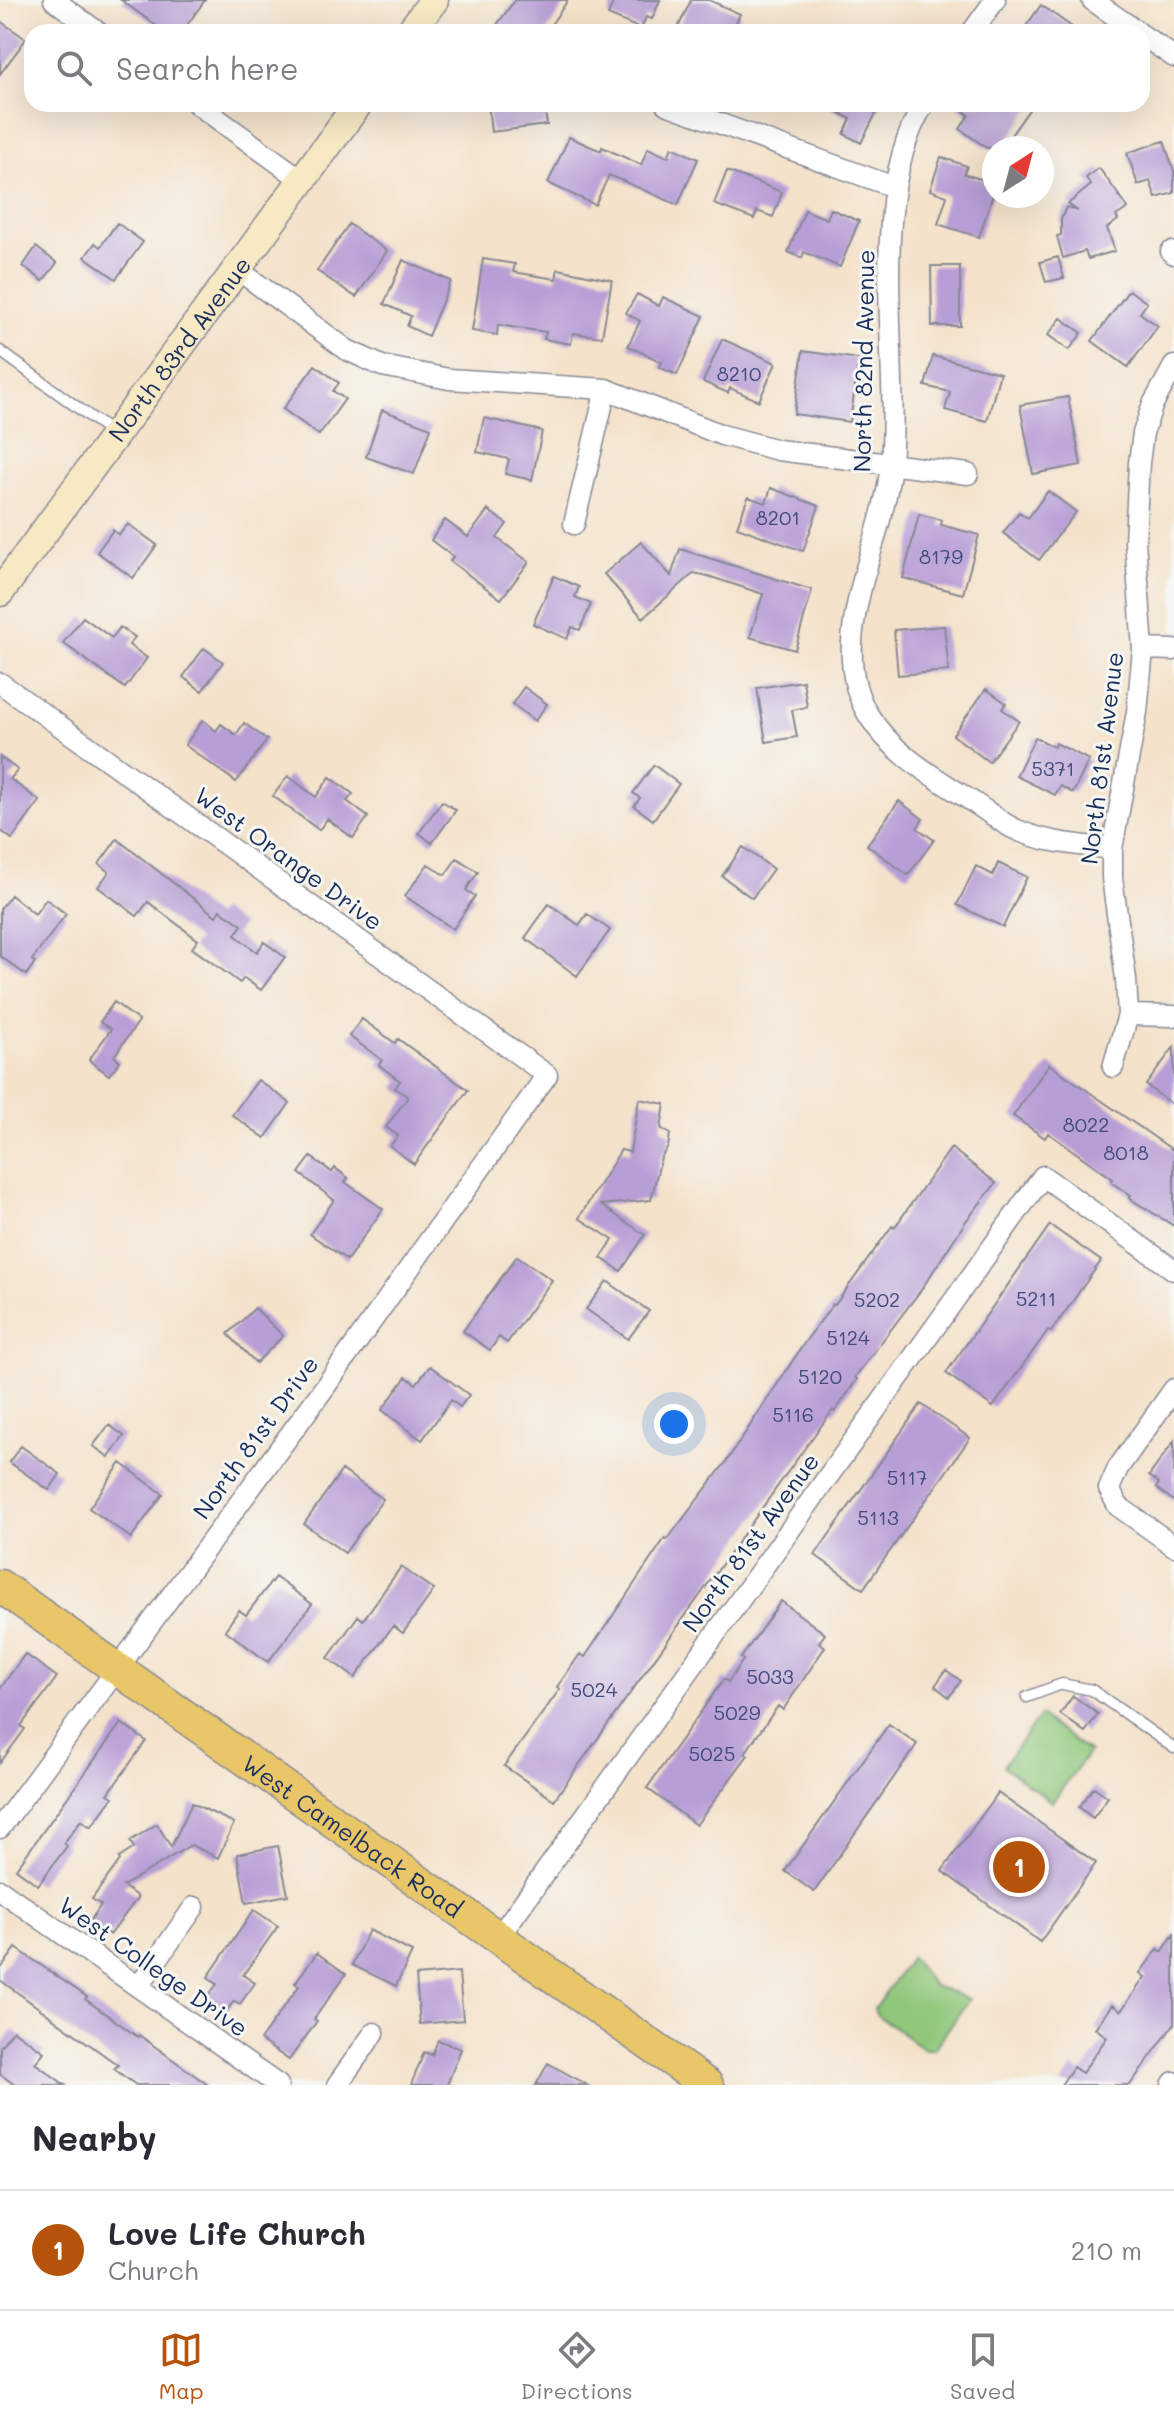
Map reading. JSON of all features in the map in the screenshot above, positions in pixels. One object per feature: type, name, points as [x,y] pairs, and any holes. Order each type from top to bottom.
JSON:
[{"type":"main road","points":[[416,24],[434,0]]},
{"type":"main road","name":"North 83rd Avenue","points":[[0,592],[352,112]]},
{"type":"main road","name":"West Camelback Road","points":[[0,1586],[707,2085]]},
{"type":"street","points":[[54,0],[87,24]]},
{"type":"street","points":[[978,24],[995,0]]},
{"type":"street","points":[[1092,0],[1126,24]]},
{"type":"street","points":[[1150,41],[1174,57]]},
{"type":"street","points":[[208,112],[302,180]]},
{"type":"street","points":[[688,112],[894,187]]},
{"type":"street","name":"North 82nd Avenue","points":[[920,112],[904,144],[894,187],[891,465],[851,640],[852,679],[869,716],[899,751],[1015,830],[1051,841],[1112,849]]},
{"type":"street","points":[[237,269],[347,350],[382,366],[449,379],[606,389],[722,435],[778,450],[968,474]]},
{"type":"street","name":"North 81st Avenue","points":[[1113,1067],[1128,1015],[1112,878],[1112,849],[1137,712],[1143,649],[1135,541],[1139,463],[1143,433],[1153,404],[1174,366]]},
{"type":"street","points":[[574,524],[606,389]]},
{"type":"street","points":[[1143,649],[1174,650]]},
{"type":"street","name":"West Orange Drive","points":[[0,683],[547,1075]]},
{"type":"street","points":[[1128,1015],[1174,1016]]},
{"type":"street","name":"North 81st Drive","points":[[0,1828],[322,1391],[547,1075]]},
{"type":"street","name":"North 81st Avenue","points":[[498,1938],[1043,1176],[1174,1270]]},
{"type":"street","points":[[1174,1389],[1118,1468],[1109,1489],[1118,1506],[1174,1546]]},
{"type":"street","name":"West College Drive","points":[[0,1890],[278,2085]]},
{"type":"street","points":[[138,1987],[194,1907]]},
{"type":"street","points":[[337,2085],[374,2033]]},
{"type":"lane","points":[[0,351],[115,435]]},
{"type":"lane","points":[[1027,1697],[1062,1684],[1092,1690],[1174,1748]]},
{"type":"green space","points":[[1040,1716],[1089,1752],[1052,1802],[1003,1766]]},
{"type":"green space","points":[[911,1957],[934,1986],[969,1999],[934,2049],[924,2049],[876,2014],[874,2009]]},
{"type":"building","points":[[121,0],[205,0],[188,24],[154,24]]},
{"type":"building","points":[[515,0],[568,0],[552,24],[497,24]]},
{"type":"building","points":[[614,0],[660,0],[652,19],[646,17],[643,24],[629,24],[608,15]]},
{"type":"building","points":[[691,0],[709,0],[740,14],[736,24],[680,24]]},
{"type":"building","points":[[1041,5],[1068,24],[1028,24]]},
{"type":"building","points":[[0,21],[24,38],[24,42],[0,74]]},
{"type":"building","points":[[489,112],[545,112],[547,125],[491,132]]},
{"type":"building","points":[[838,112],[877,112],[861,143],[844,134],[851,119]]},
{"type":"building","points":[[965,112],[1027,112],[1010,136],[982,136],[982,144],[960,129],[969,115]]},
{"type":"building","points":[[569,137],[601,151],[602,147],[641,165],[648,148],[668,157],[672,147],[698,159],[678,205],[609,175],[595,205],[548,183]]},
{"type":"building","points":[[1164,141],[1174,171],[1174,193],[1156,198],[1150,181],[1138,185],[1127,153]]},
{"type":"building","points":[[941,157],[967,166],[964,174],[982,179],[982,208],[988,208],[979,237],[938,224],[947,196],[930,190]]},
{"type":"building","points":[[1099,168],[1128,208],[1116,216],[1118,220],[1107,228],[1115,251],[1088,259],[1085,251],[1063,258],[1057,236],[1061,235],[1061,219],[1066,207],[1078,211],[1068,204],[1091,185],[1086,178]]},
{"type":"building","points":[[727,171],[782,192],[773,217],[757,211],[754,219],[714,204]]},
{"type":"building","points":[[831,209],[859,221],[840,267],[804,252],[802,258],[788,252],[805,210],[827,219]]},
{"type":"building","points":[[117,223],[143,242],[116,279],[85,257],[95,243],[100,247]]},
{"type":"building","points":[[349,224],[387,251],[356,297],[317,271]]},
{"type":"building","points":[[36,247],[57,263],[43,281],[23,266]]},
{"type":"building","points":[[1058,257],[1064,278],[1046,282],[1040,262]]},
{"type":"building","points":[[483,259],[515,264],[513,272],[556,279],[558,269],[612,280],[602,337],[573,333],[571,344],[544,339],[546,332],[498,325],[497,335],[472,331]]},
{"type":"building","points":[[403,260],[451,281],[428,336],[407,326],[411,316],[384,304]]},
{"type":"building","points":[[931,266],[960,266],[960,326],[932,326]]},
{"type":"building","points":[[1129,290],[1147,303],[1140,313],[1158,326],[1128,367],[1092,341]]},
{"type":"building","points":[[637,294],[659,306],[663,297],[704,316],[677,375],[659,367],[662,362],[628,346],[640,321],[626,313]]},
{"type":"building","points":[[1061,318],[1082,333],[1069,350],[1048,335]]},
{"type":"building","points":[[722,339],[776,363],[759,401],[730,388],[728,393],[703,382]]},
{"type":"building","points":[[803,351],[859,359],[850,422],[794,414]]},
{"type":"building","points":[[933,356],[1000,373],[987,421],[945,410],[950,392],[925,386]]},
{"type":"building","points":[[315,365],[339,383],[333,391],[345,399],[319,435],[283,409]]},
{"type":"building","points":[[1068,397],[1081,465],[1033,474],[1020,405]]},
{"type":"building","points":[[382,410],[431,428],[414,474],[366,457]]},
{"type":"building","points":[[484,418],[542,431],[532,480],[505,474],[509,459],[477,452]]},
{"type":"building","points":[[771,488],[819,506],[803,551],[737,527],[748,497],[766,503]]},
{"type":"building","points":[[1048,491],[1076,512],[1039,560],[1003,533],[1019,512],[1028,518]]},
{"type":"building","points":[[488,510],[507,524],[497,538],[529,562],[501,599],[450,561],[453,557],[431,540],[445,520],[468,537]]},
{"type":"building","points":[[919,514],[942,520],[941,525],[979,535],[963,594],[903,578]]},
{"type":"building","points":[[128,524],[157,545],[133,578],[97,552],[113,530],[119,535]]},
{"type":"building","points":[[641,542],[671,576],[680,549],[812,590],[795,650],[750,637],[763,594],[694,573],[643,618],[604,574]]},
{"type":"building","points":[[554,576],[579,587],[575,597],[591,604],[580,630],[572,627],[567,639],[533,624]]},
{"type":"building","points":[[83,617],[112,638],[120,627],[135,637],[129,645],[147,658],[125,688],[63,643]]},
{"type":"building","points":[[944,626],[949,671],[898,675],[894,630]]},
{"type":"building","points":[[204,648],[223,662],[202,691],[183,677]]},
{"type":"building","points":[[803,681],[807,707],[792,710],[797,737],[766,742],[757,688]]},
{"type":"building","points":[[524,687],[547,704],[535,721],[512,704]]},
{"type":"building","points":[[986,689],[1006,703],[1002,709],[1019,721],[989,762],[953,735]]},
{"type":"building","points":[[203,720],[216,731],[221,724],[236,735],[244,723],[267,740],[236,782],[185,745]]},
{"type":"building","points":[[1035,737],[1054,747],[1056,743],[1089,760],[1073,793],[1060,786],[1055,795],[1016,776]]},
{"type":"building","points":[[0,757],[18,770],[10,779],[40,801],[12,839],[0,830]]},
{"type":"building","points":[[654,765],[679,784],[653,820],[634,806],[640,798],[633,793]]},
{"type":"building","points":[[288,776],[316,797],[330,777],[353,794],[347,801],[368,817],[353,838],[327,819],[319,830],[273,796]]},
{"type":"building","points":[[442,801],[456,810],[432,843],[419,833]]},
{"type":"building","points":[[899,801],[923,819],[917,828],[934,840],[908,875],[867,845]]},
{"type":"building","points":[[117,839],[216,916],[220,910],[242,925],[235,935],[257,952],[264,942],[285,957],[261,990],[244,978],[240,983],[192,948],[198,940],[148,902],[137,916],[98,887],[109,872],[99,864]]},
{"type":"building","points":[[743,847],[773,869],[752,898],[722,876]]},
{"type":"building","points":[[457,858],[478,872],[466,890],[475,896],[453,929],[405,896],[428,864],[445,875]]},
{"type":"building","points":[[998,863],[1027,877],[1003,927],[957,905],[976,866],[993,875]]},
{"type":"building","points":[[11,895],[35,914],[46,899],[66,914],[32,960],[35,962],[26,975],[0,956],[0,909]]},
{"type":"building","points":[[549,904],[579,925],[587,914],[610,930],[577,976],[525,938]]},
{"type":"building","points":[[114,1002],[139,1021],[114,1056],[120,1061],[109,1075],[89,1060],[111,1029],[100,1022]]},
{"type":"building","points":[[362,1019],[395,1043],[398,1039],[468,1090],[414,1164],[390,1146],[398,1136],[386,1127],[408,1097],[395,1088],[400,1081],[379,1065],[382,1060],[349,1036]]},
{"type":"building","points":[[1174,1047],[1174,1106],[1146,1085]]},
{"type":"building","points":[[1049,1064],[1174,1151],[1174,1226],[1129,1198],[1131,1196],[1111,1182],[1113,1179],[1048,1133],[1045,1138],[1013,1116]]},
{"type":"building","points":[[258,1080],[290,1103],[265,1138],[232,1115]]},
{"type":"building","points":[[639,1099],[665,1104],[661,1128],[670,1134],[651,1200],[601,1205],[645,1235],[621,1271],[601,1258],[613,1240],[579,1218],[621,1150],[630,1152]]},
{"type":"building","points":[[951,1148],[996,1183],[855,1377],[857,1379],[835,1412],[833,1410],[807,1445],[554,1800],[504,1766],[560,1689],[557,1687],[580,1654],[585,1657],[665,1538],[667,1540],[726,1462],[805,1342],[892,1226],[894,1228]]},
{"type":"building","points":[[311,1157],[332,1172],[335,1168],[348,1178],[345,1182],[383,1209],[347,1260],[310,1234],[334,1200],[299,1173]]},
{"type":"building","points":[[1050,1225],[1101,1261],[993,1407],[946,1373]]},
{"type":"building","points":[[517,1256],[552,1280],[507,1343],[499,1337],[490,1350],[463,1331]]},
{"type":"building","points":[[607,1281],[649,1311],[628,1339],[586,1309]]},
{"type":"building","points":[[255,1308],[283,1336],[256,1363],[228,1334]]},
{"type":"building","points":[[430,1366],[469,1395],[460,1407],[451,1400],[422,1440],[382,1410],[406,1377],[416,1384]]},
{"type":"building","points":[[921,1404],[970,1438],[863,1589],[815,1555]]},
{"type":"building","points":[[109,1425],[124,1436],[109,1457],[93,1446]]},
{"type":"building","points":[[1174,1441],[1174,1501],[1156,1488],[1159,1483],[1149,1476]]},
{"type":"building","points":[[21,1446],[60,1474],[49,1490],[9,1462]]},
{"type":"building","points":[[121,1463],[163,1494],[131,1538],[89,1508]]},
{"type":"building","points":[[342,1470],[383,1499],[345,1553],[304,1524]]},
{"type":"building","points":[[401,1567],[434,1590],[403,1633],[393,1626],[355,1678],[328,1658],[358,1616],[363,1620]]},
{"type":"building","points":[[275,1577],[312,1604],[268,1662],[225,1630],[239,1610],[246,1615]]},
{"type":"building","points":[[781,1601],[825,1634],[819,1642],[825,1647],[783,1710],[778,1706],[745,1753],[748,1755],[696,1825],[647,1788],[724,1679],[728,1682]]},
{"type":"building","points":[[25,1654],[57,1677],[21,1726],[25,1729],[0,1763],[0,1689]]},
{"type":"building","points":[[946,1670],[961,1681],[949,1697],[935,1686]]},
{"type":"building","points":[[1073,1696],[1098,1714],[1085,1732],[1060,1714]]},
{"type":"building","points":[[121,1723],[146,1741],[108,1794],[113,1797],[91,1827],[81,1820],[64,1843],[67,1846],[38,1885],[16,1869]]},
{"type":"building","points":[[889,1724],[917,1744],[814,1892],[785,1871]]},
{"type":"building","points":[[1094,1787],[1108,1797],[1093,1818],[1079,1807]]},
{"type":"building","points":[[998,1793],[1096,1863],[1040,1942],[942,1871]]},
{"type":"building","points":[[192,1803],[234,1823],[218,1858],[191,1845],[123,1886],[138,1897],[110,1935],[90,1921],[101,1905],[92,1899],[119,1858],[134,1848],[130,1841],[157,1824],[171,1847]]},
{"type":"building","points":[[278,1846],[288,1895],[246,1903],[237,1854]]},
{"type":"building","points":[[254,1910],[278,1926],[243,1975],[255,1983],[240,2004],[234,2001],[225,2013],[206,1999],[217,1984],[208,1977]]},
{"type":"building","points":[[369,1930],[412,1952],[396,1986],[352,1965]]},
{"type":"building","points":[[1174,1934],[1174,2024],[1130,2085],[1061,2085],[1073,2067],[1082,2073],[1107,2037],[1095,2028],[1112,2005],[1121,2011],[1145,1977],[1140,1973],[1158,1949],[1162,1952]]},
{"type":"building","points":[[16,1948],[208,2085],[136,2085],[114,2069],[118,2065],[0,1980],[0,1970]]},
{"type":"building","points":[[317,1953],[346,1974],[289,2060],[260,2040],[299,1986],[295,1983]]},
{"type":"building","points":[[459,1972],[463,2020],[420,2024],[416,1976]]},
{"type":"building","points":[[13,2030],[44,2052],[35,2063],[65,2085],[15,2085],[0,2074],[0,2047]]},
{"type":"building","points":[[438,2040],[461,2049],[447,2085],[411,2085],[424,2052],[432,2055]]},
{"type":"building","points":[[548,2063],[587,2085],[536,2085]]},
{"type":"place","name":"Love Life Church","points":[[1019,1867]]}]
